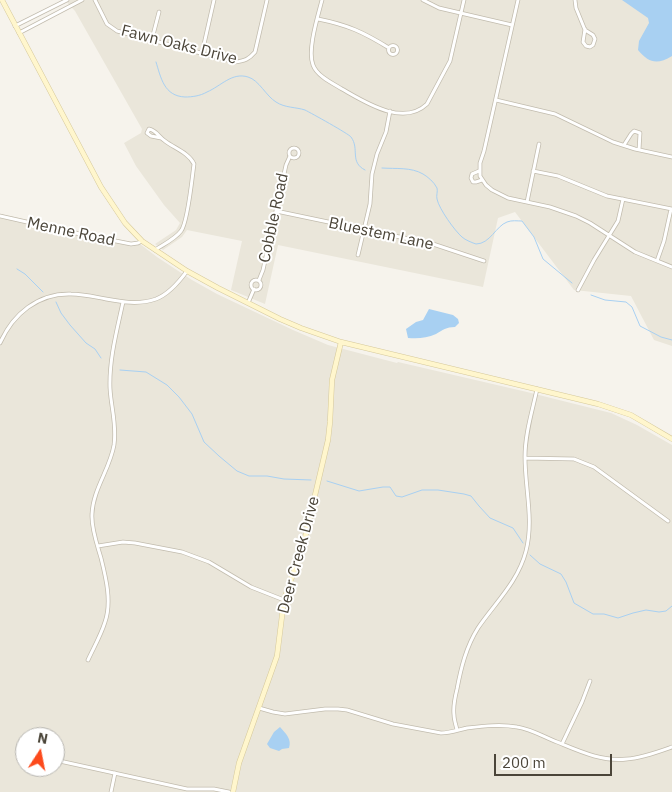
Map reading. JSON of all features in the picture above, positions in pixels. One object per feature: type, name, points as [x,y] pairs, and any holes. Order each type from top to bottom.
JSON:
[{"type":"main road","points":[[2,0],[100,187],[125,223],[142,241],[187,271],[225,292],[301,328],[341,342],[615,409],[644,422],[672,439]]},
{"type":"main road","name":"Deer Creek Drive","points":[[231,792],[239,763],[278,656],[284,600],[304,542],[328,440],[332,380],[341,342]]},
{"type":"street","points":[[16,26],[67,0]]},
{"type":"street","points":[[19,33],[82,0]]},
{"type":"street","name":"Fawn Oaks Drive","points":[[95,0],[107,24],[117,31],[235,62],[244,61],[255,52],[267,0]]},
{"type":"street","points":[[202,53],[214,0]]},
{"type":"street","points":[[322,0],[310,55],[316,71],[329,81],[374,107],[409,113],[416,112],[427,104],[450,61],[464,0]]},
{"type":"street","points":[[423,0],[439,8],[512,25]]},
{"type":"street","points":[[518,0],[480,163],[479,171],[482,180],[492,190],[504,196],[550,207],[576,216],[635,252],[672,267]]},
{"type":"street","points":[[575,0],[576,8],[585,29],[584,42],[586,46],[590,47],[595,39],[585,29]]},
{"type":"street","points":[[152,39],[159,12]]},
{"type":"street","points":[[318,19],[341,24],[363,32],[389,48]]},
{"type":"street","points":[[496,100],[555,114],[613,142],[672,157]]},
{"type":"street","points":[[358,255],[370,204],[372,174],[377,154],[386,132],[390,111]]},
{"type":"street","points":[[624,145],[631,134],[637,131],[640,132],[639,150]]},
{"type":"street","points":[[155,250],[178,235],[182,230],[186,220],[194,164],[192,159],[161,138]]},
{"type":"street","points":[[527,202],[539,144]]},
{"type":"street","name":"Cobble Road","points":[[254,289],[258,289],[261,286],[259,280],[263,270],[286,165],[290,156]]},
{"type":"street","points":[[479,171],[472,174],[471,178],[473,182],[482,180]]},
{"type":"street","points":[[534,171],[558,176],[607,196],[671,209],[664,241],[657,261]]},
{"type":"street","points":[[578,290],[618,221],[624,199]]},
{"type":"street","name":"Bluestem Lane","points":[[276,211],[433,244],[484,261]]},
{"type":"street","name":"Menne Road","points":[[0,216],[130,244],[142,241]]},
{"type":"street","points":[[0,343],[5,331],[21,313],[31,305],[50,296],[72,294],[123,302],[158,298],[174,287],[187,271]]},
{"type":"street","name":"Cobble Road","points":[[248,302],[254,289],[252,283],[254,280],[259,280]]},
{"type":"street","points":[[88,660],[106,621],[108,607],[108,592],[92,520],[92,511],[98,487],[113,448],[116,432],[110,378],[123,302]]},
{"type":"street","points":[[457,730],[453,714],[454,700],[466,652],[479,628],[507,591],[518,572],[526,552],[530,515],[526,481],[526,440],[537,389]]},
{"type":"street","points":[[525,458],[574,459],[583,462],[594,467],[668,522]]},
{"type":"street","points":[[98,546],[123,542],[182,552],[209,562],[256,589],[284,600]]},
{"type":"street","points":[[562,744],[590,681]]},
{"type":"street","points":[[259,708],[284,714],[324,709],[347,710],[377,720],[441,733],[492,726],[512,726],[532,731],[588,754],[615,760],[629,759],[672,747]]},
{"type":"street","points":[[65,762],[187,789],[214,789],[231,792]]},
{"type":"street","points":[[111,792],[115,773]]},
{"type":"shaded area","points":[[65,0],[672,0],[672,346],[654,340],[631,296],[574,290],[515,212],[498,218],[483,287],[278,245],[265,304],[231,290],[242,241],[187,230],[182,237],[163,250],[155,244],[176,230],[180,223],[164,205],[136,166],[124,143],[141,133],[142,129],[75,11]]},
{"type":"shaded area","points":[[0,214],[140,244],[192,280],[217,294],[328,345],[611,413],[672,445],[672,792],[0,792]]},
{"type":"water","points":[[622,0],[672,0],[672,56],[662,61],[654,61],[646,58],[638,50],[639,41],[649,23],[648,18]]},
{"type":"water","points":[[429,309],[453,315],[458,319],[459,323],[455,327],[447,328],[436,334],[419,338],[408,338],[406,329],[416,322],[423,320]]},
{"type":"water","points":[[280,727],[288,737],[290,745],[289,748],[279,751],[270,748],[267,744],[274,732]]},
{"type":"waterway","points":[[156,62],[164,85],[178,96],[188,97],[202,94],[237,76],[252,79],[276,102],[305,110],[349,135],[354,142],[357,163],[365,170]]},
{"type":"waterway","points":[[382,168],[414,170],[429,178],[437,188],[438,203],[448,220],[462,237],[473,243],[485,241],[507,222],[522,221],[534,237],[543,259],[572,283]]},
{"type":"waterway","points":[[17,269],[25,274],[43,292]]},
{"type":"waterway","points":[[591,295],[605,300],[626,302],[632,307],[640,326],[661,337],[672,340]]},
{"type":"waterway","points":[[56,302],[70,325],[86,343],[95,349],[101,358]]},
{"type":"waterway","points":[[120,370],[146,372],[167,385],[192,414],[204,442],[237,471],[249,476],[311,480]]},
{"type":"waterway","points":[[327,481],[359,491],[390,487],[396,496],[402,497],[422,490],[438,490],[471,496],[490,518],[513,528],[523,543]]},
{"type":"waterway","points":[[530,555],[540,564],[561,574],[574,603],[593,614],[604,614],[618,618],[646,610],[666,611],[672,606]]}]
